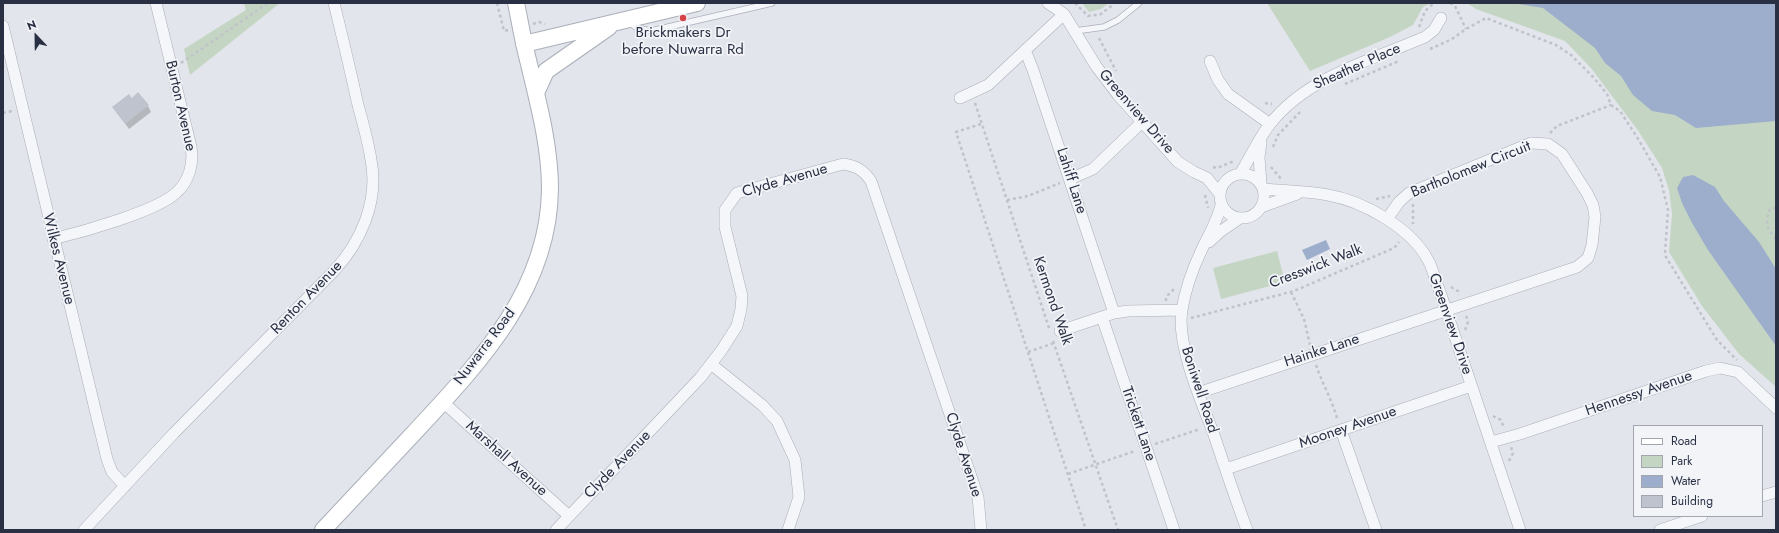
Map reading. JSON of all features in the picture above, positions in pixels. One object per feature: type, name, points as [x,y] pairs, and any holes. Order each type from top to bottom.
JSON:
[{"type":"main road","name":"Nuwarra Road","points":[[323,530],[443,402],[485,352],[507,322],[524,294],[537,260],[547,225],[550,189],[544,126],[524,44],[516,3]]},
{"type":"main road","points":[[524,44],[697,3]]},
{"type":"main road","points":[[536,93],[546,71],[621,21]]},
{"type":"street","name":"Burton Avenue","points":[[53,239],[113,221],[157,205],[167,200],[182,188],[190,172],[192,152],[156,3]]},
{"type":"street","name":"Renton Avenue","points":[[84,530],[334,271],[351,251],[363,228],[371,197],[372,160],[334,3]]},
{"type":"street","name":"Greenview Drive","points":[[1048,3],[1063,8],[1096,66],[1118,95],[1142,122],[1178,162],[1205,177],[1219,193]]},
{"type":"street","points":[[960,98],[988,85],[1024,50],[1063,8]]},
{"type":"street","name":"Sheather Place","points":[[1240,174],[1256,154],[1270,124],[1308,88],[1327,78],[1425,36],[1434,30],[1441,18]]},
{"type":"street","name":"Wilkes Avenue","points":[[3,26],[106,459],[112,472],[125,486]]},
{"type":"street","name":"Lahiff Lane","points":[[1024,50],[1033,70],[1114,313]]},
{"type":"street","points":[[1210,62],[1218,80],[1228,94],[1270,124]]},
{"type":"street","points":[[1070,179],[1093,169],[1142,122]]},
{"type":"street","name":"Bartholomew Circuit","points":[[1387,219],[1405,196],[1419,188],[1531,143],[1548,144],[1562,154],[1593,205],[1595,217],[1594,232],[1588,258],[1577,266],[1446,310]]},
{"type":"street","points":[[1256,154],[1262,187],[1264,202],[1261,207],[1252,216],[1240,218],[1229,214],[1221,205],[1219,193],[1221,187],[1228,178],[1240,174],[1252,176],[1262,187]]},
{"type":"street","name":"Clyde Avenue","points":[[556,530],[712,364],[738,326],[742,296],[725,221],[725,210],[737,193],[843,164],[856,166],[864,171],[871,181],[978,497],[981,530]]},
{"type":"street","name":"Greenview Drive","points":[[1205,177],[1228,178]]},
{"type":"street","name":"Greenview Drive","points":[[1262,187],[1300,193],[1328,195],[1351,202],[1387,219],[1414,242],[1428,261],[1520,530]]},
{"type":"street","name":"Greenview Drive","points":[[1261,207],[1300,193]]},
{"type":"street","name":"Boniwell Road","points":[[1221,205],[1218,218],[1202,249],[1192,274],[1181,315],[1184,346],[1198,393],[1226,469],[1246,530]]},
{"type":"street","name":"Boniwell Road","points":[[1202,249],[1221,231],[1240,218]]},
{"type":"street","points":[[1060,331],[1114,313],[1128,311],[1164,310],[1181,315]]},
{"type":"street","name":"Hainke Lane","points":[[1198,393],[1446,310]]},
{"type":"street","name":"Trickett Lane","points":[[1102,317],[1174,530]]},
{"type":"street","points":[[712,364],[762,405],[777,421],[795,460],[799,496],[788,530]]},
{"type":"street","name":"Hennessy Avenue","points":[[1491,442],[1507,438],[1706,371],[1720,368],[1738,372],[1776,408]]},
{"type":"street","name":"Mooney Avenue","points":[[1226,469],[1470,386]]},
{"type":"street","name":"Marshall Avenue","points":[[443,402],[569,516]]},
{"type":"street","points":[[1341,430],[1376,530]]},
{"type":"street","points":[[1763,496],[1776,492]]},
{"type":"street","points":[[1660,530],[1699,517]]},
{"type":"lane","points":[[621,21],[637,28],[651,31],[772,3]]},
{"type":"lane","points":[[1075,31],[1104,27],[1118,20],[1139,3]]},
{"type":"path","points":[[172,68],[268,3]]},
{"type":"path","points":[[497,3],[504,31]]},
{"type":"path","points":[[1075,3],[1088,16],[1101,14],[1116,3]]},
{"type":"path","points":[[1450,3],[1455,6],[1466,29]]},
{"type":"path","points":[[1099,38],[1117,74]]},
{"type":"path","name":"Kermond Walk","points":[[972,93],[1006,200],[1118,530]]},
{"type":"path","points":[[1544,144],[1551,130],[1557,126],[1611,105]]},
{"type":"path","points":[[981,124],[956,132],[1086,530]]},
{"type":"path","points":[[1208,209],[1204,193],[1197,188],[1205,177],[1208,166],[1217,168],[1239,159],[1243,149],[1268,159],[1268,163],[1283,180]]},
{"type":"path","points":[[1006,200],[1028,196],[1070,179]]},
{"type":"path","points":[[1372,200],[1391,195],[1397,189],[1414,205],[1411,222],[1416,227]]},
{"type":"path","points":[[1776,208],[1770,209],[1766,219],[1767,226],[1776,240]]},
{"type":"path","name":"Cresswick Walk","points":[[1181,315],[1203,316],[1291,292],[1394,248],[1405,233]]},
{"type":"path","points":[[1448,281],[1451,288],[1458,291],[1468,322],[1465,330],[1467,338]]},
{"type":"path","points":[[1164,310],[1166,297],[1177,286]]},
{"type":"path","points":[[1291,292],[1304,319],[1310,348]]},
{"type":"path","points":[[1028,352],[1054,343]]},
{"type":"path","points":[[1314,359],[1338,418]]},
{"type":"path","points":[[1490,409],[1493,416],[1501,420],[1513,453],[1509,462]]},
{"type":"path","points":[[1151,445],[1201,429]]},
{"type":"path","points":[[1068,474],[1119,458],[1140,449]]},
{"type":"green space","points":[[244,3],[280,3],[190,75],[184,49],[246,10]]},
{"type":"green space","points":[[1082,3],[1109,3],[1101,9],[1089,12]]},
{"type":"green space","points":[[1267,3],[1431,3],[1423,7],[1413,25],[1390,37],[1310,71]]},
{"type":"green space","points":[[1467,3],[1776,3],[1776,387],[1739,354],[1702,306],[1669,252],[1672,214],[1669,190],[1662,168],[1639,132],[1591,68],[1565,41],[1476,9]]},
{"type":"green space","points":[[1277,251],[1285,282],[1221,299],[1213,268]]},
{"type":"water","points":[[1512,3],[1776,3],[1776,121],[1696,128],[1675,115],[1652,111],[1633,95],[1621,76],[1605,63],[1595,48],[1543,8]]},
{"type":"water","points":[[1693,175],[1715,187],[1724,201],[1759,242],[1776,269],[1776,346],[1708,250],[1682,203],[1677,188],[1683,177]]},
{"type":"water","points":[[1326,240],[1330,249],[1307,260],[1302,250]]},
{"type":"building","points":[[138,92],[149,105],[125,124],[112,107],[129,94],[132,98]]},
{"type":"place","name":"Brickmakers Dr before Nuwarra Rd","points":[[683,18]]}]
